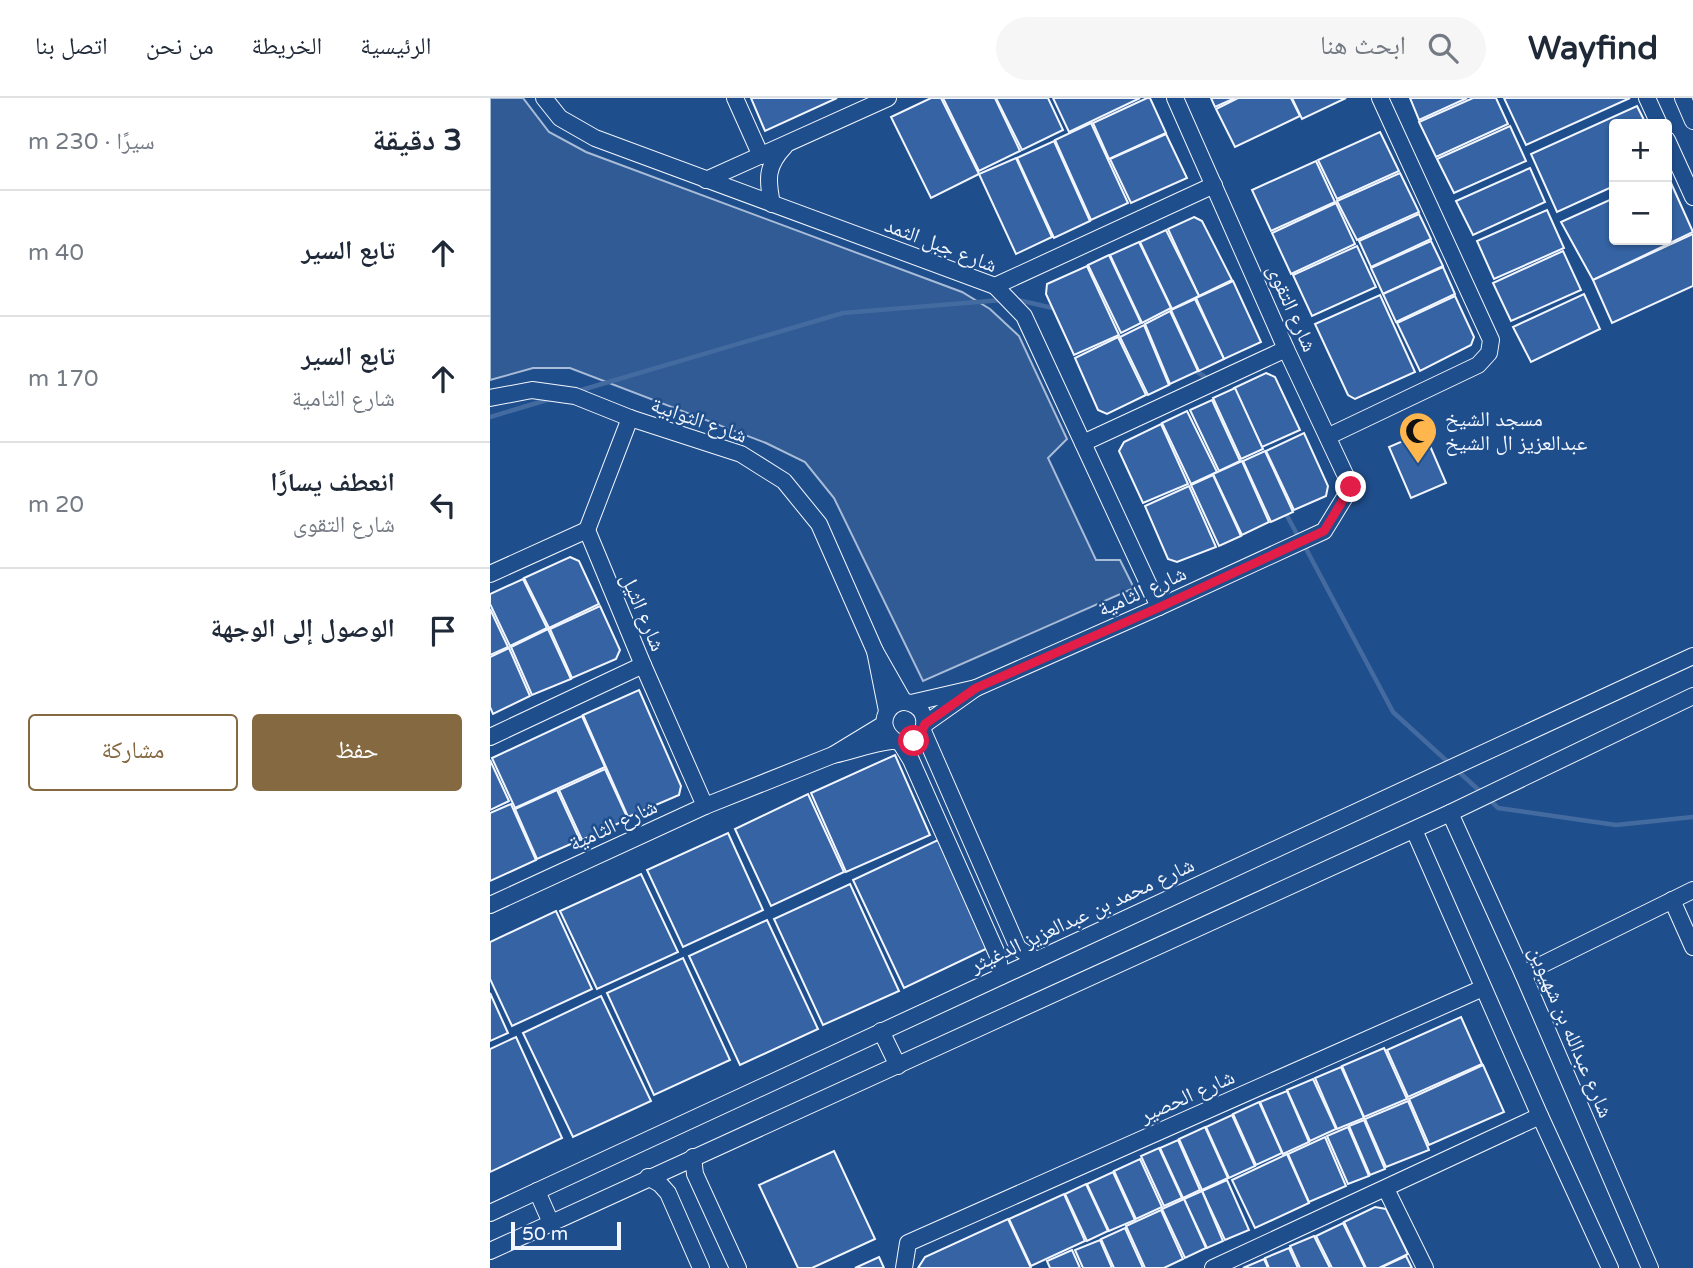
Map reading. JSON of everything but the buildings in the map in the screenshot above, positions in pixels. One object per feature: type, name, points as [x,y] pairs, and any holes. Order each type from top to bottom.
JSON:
[{"type":"street","name":"شارع جبل الثمد","points":[[544,98],[560,118],[595,138],[995,286],[1024,317],[1160,607]]},
{"type":"street","points":[[735,98],[761,156]]},
{"type":"street","points":[[706,180],[888,98]]},
{"type":"street","name":"شارع التقوى","points":[[1175,98],[1286,349],[1351,487],[1324,531]]},
{"type":"street","points":[[1329,436],[1478,365],[1489,353],[1491,340],[1380,98]]},
{"type":"street","points":[[1647,98],[1657,119]]},
{"type":"street","points":[[1683,98],[1693,121]]},
{"type":"street","points":[[772,204],[767,180],[774,158],[787,144]]},
{"type":"street","points":[[1672,151],[1693,197]]},
{"type":"street","points":[[995,286],[1214,185]]},
{"type":"street","points":[[1083,443],[1286,349]]},
{"type":"street","name":"شارع الثوابية","points":[[490,398],[532,390],[575,396],[630,418],[741,454],[784,481],[819,524],[875,652]]},
{"type":"street","points":[[490,574],[587,530],[630,418]]},
{"type":"street","name":"شارع الثيل","points":[[587,530],[705,806]]},
{"type":"street","name":"شارع الثامية","points":[[976,688],[1324,531]]},
{"type":"street","points":[[875,652],[908,703],[921,711],[931,753],[1018,948],[1036,960]]},
{"type":"street","points":[[875,652],[889,736],[897,741],[911,760],[998,956],[1001,976]]},
{"type":"street","name":"شارع محمد بن عبدالعزيز الدغيثر","points":[[490,1213],[1693,656]]},
{"type":"street","points":[[490,737],[643,666]]},
{"type":"street","points":[[833,755],[886,717],[898,703],[976,688]]},
{"type":"street","points":[[833,755],[897,741],[914,741],[924,727],[976,688]]},
{"type":"street","points":[[490,1251],[1451,813],[1693,696]]},
{"type":"street","name":"شارع الثامية","points":[[490,905],[705,806],[833,755]]},
{"type":"street","name":"شارع عبدالله بن شهيوين","points":[[1451,813],[1524,974],[1650,1268]]},
{"type":"street","points":[[1414,830],[1610,1268]]},
{"type":"street","points":[[1524,974],[1693,890]]},
{"type":"street","points":[[1672,900],[1693,947]]},
{"type":"street","name":"شارع الحصير","points":[[904,1268],[908,1242],[1483,988]]},
{"type":"street","points":[[881,1031],[898,1066]]},
{"type":"street","points":[[1213,1268],[1540,1116]]},
{"type":"street","points":[[693,1157],[695,1174],[738,1268]]},
{"type":"street","points":[[648,1177],[668,1193],[701,1268]]},
{"type":"street","points":[[1386,1189],[1425,1268]]},
{"type":"street","points":[[537,1191],[551,1223]]},
{"type":"shaded area","points":[[490,98],[523,98],[549,132],[586,152],[962,292],[990,309],[1019,336],[1067,439],[1048,458],[1096,560],[1120,560],[1134,588],[923,681],[834,498],[805,462],[766,443],[570,368],[533,368],[490,380]]},
{"type":"waterway","points":[[1014,299],[1057,309]]},
{"type":"waterway","points":[[578,391],[843,313],[1002,300]]},
{"type":"waterway","points":[[1194,370],[1210,380]]},
{"type":"waterway","points":[[490,417],[550,399]]},
{"type":"waterway","points":[[1285,512],[1299,538]]},
{"type":"waterway","points":[[1304,545],[1393,712],[1482,793]]},
{"type":"waterway","points":[[1489,799],[1498,808],[1616,825],[1693,817]]},
{"type":"place","name":"مسجد الشيخ عبدالعزيز ال الشيخ","points":[[1418,465]]},
{"type":"route","points":[[914,741],[923,731],[925,724],[976,688],[1324,531],[1351,487]]}]
